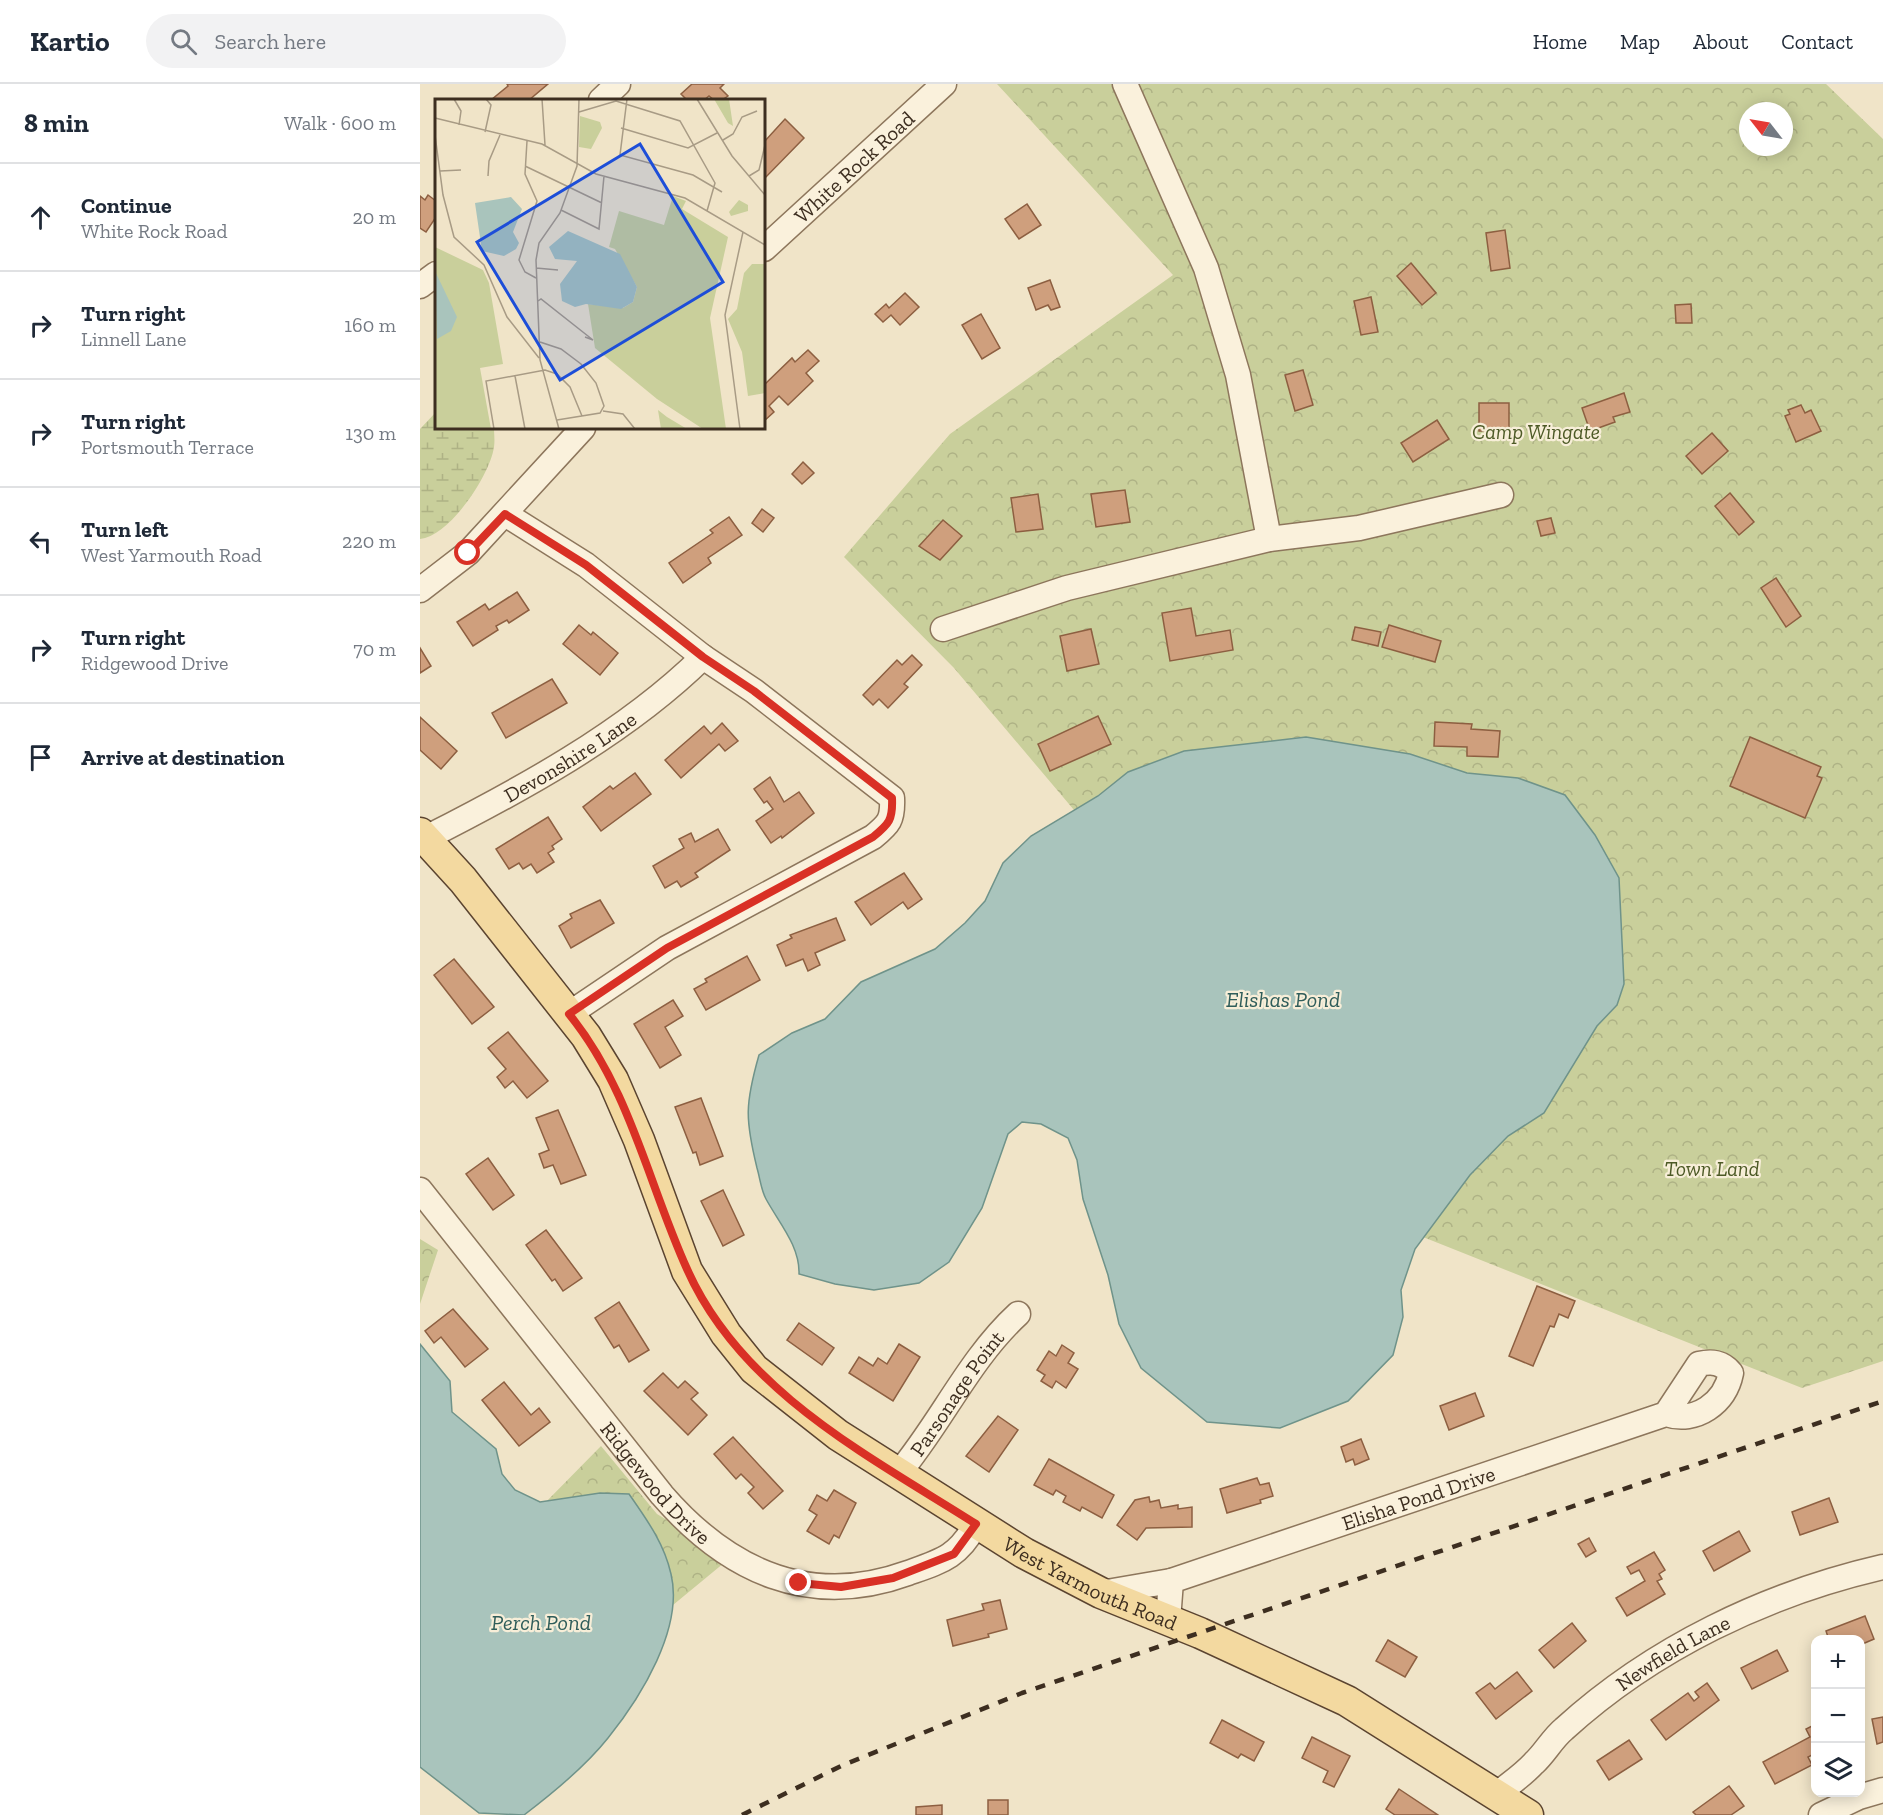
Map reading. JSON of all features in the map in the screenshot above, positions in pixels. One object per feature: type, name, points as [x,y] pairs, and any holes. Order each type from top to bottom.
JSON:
[{"type":"main road","name":"West Yarmouth Road","points":[[421,838],[463,880],[586,1036],[613,1080],[639,1140],[687,1271],[726,1334],[754,1369],[838,1435],[1024,1553],[1101,1593],[1168,1620],[1347,1701],[1528,1815]]},
{"type":"street","points":[[602,99],[618,84]]},
{"type":"street","name":"White Rock Road","points":[[765,248],[944,84]]},
{"type":"street","points":[[1125,84],[1206,268],[1238,375],[1269,539]]},
{"type":"street","points":[[420,286],[435,275]]},
{"type":"street","points":[[420,590],[468,553],[582,429]]},
{"type":"street","points":[[943,629],[1067,588],[1269,539],[1359,528],[1501,495]]},
{"type":"street","points":[[505,514],[586,565],[703,657],[754,691],[892,798],[893,814],[885,826],[873,837],[667,948],[569,1014]]},
{"type":"street","name":"Devonshire Lane","points":[[421,838],[564,761],[654,703],[703,657]]},
{"type":"street","name":"Ridgewood Drive","points":[[420,1190],[662,1495],[695,1530],[744,1565],[761,1574],[799,1583],[856,1586],[893,1578],[947,1558],[962,1547],[976,1524]]},
{"type":"street","name":"Parsonage Point","points":[[898,1474],[929,1436],[992,1341],[1018,1314]]},
{"type":"street","name":"Elisha Pond Drive","points":[[1101,1593],[1171,1581],[1666,1414]]},
{"type":"street","name":"Newfield Lane","points":[[1496,1796],[1533,1764],[1562,1730],[1661,1657],[1706,1631],[1762,1605],[1820,1584],[1883,1567]]},
{"type":"street","points":[[1168,1620],[1171,1581]]},
{"type":"street","points":[[1821,1815],[1849,1801],[1883,1790]]},
{"type":"green space","name":"Camp Wingate","points":[[997,84],[1826,84],[1883,139],[1883,1361],[1802,1388],[1423,1237],[1470,1175],[1508,1136],[1544,1113],[1597,1026],[1617,1006],[1518,779],[1467,773],[1410,754],[1098,796],[1074,810],[954,668],[844,557],[950,434],[1173,275]]},
{"type":"green space","points":[[435,413],[435,429],[494,429],[494,447],[491,459],[477,488],[456,516],[432,535],[420,539],[420,429]]},
{"type":"green space","points":[[420,1239],[438,1250],[420,1304]]},
{"type":"green space","points":[[601,1446],[657,1514],[730,1558],[633,1638],[541,1507]]},
{"type":"water","name":"Elishas Pond","points":[[1306,737],[1410,754],[1467,773],[1518,778],[1565,795],[1595,835],[1619,878],[1624,984],[1617,1005],[1597,1026],[1544,1113],[1508,1136],[1470,1175],[1415,1249],[1401,1290],[1403,1317],[1393,1355],[1348,1401],[1280,1428],[1207,1422],[1141,1368],[1119,1324],[1108,1275],[1083,1199],[1077,1160],[1068,1138],[1041,1124],[1022,1122],[1008,1134],[982,1208],[949,1262],[919,1283],[874,1290],[835,1284],[799,1274],[792,1244],[763,1192],[750,1137],[749,1099],[759,1055],[792,1033],[825,1019],[861,982],[935,949],[965,923],[985,901],[1003,863],[1031,836],[1098,796],[1128,772],[1184,751]]},
{"type":"water","name":"Perch Pond","points":[[420,1344],[450,1381],[452,1412],[496,1449],[502,1474],[515,1490],[540,1502],[600,1493],[629,1494],[659,1542],[671,1574],[673,1595],[671,1617],[665,1639],[657,1661],[634,1703],[589,1759],[557,1789],[524,1815],[479,1813],[420,1767]]},
{"type":"building","points":[[507,84],[548,84],[530,99],[492,99],[508,86]]},
{"type":"building","points":[[692,84],[724,84],[720,88],[728,96],[724,99],[713,99],[709,96],[705,99],[686,99],[681,94]]},
{"type":"building","points":[[785,119],[804,138],[765,178],[765,141]]},
{"type":"building","points":[[428,195],[435,200],[435,218],[426,232],[420,228],[420,196],[425,200]]},
{"type":"building","points":[[1027,204],[1041,225],[1019,239],[1005,219]]},
{"type":"building","points":[[1505,230],[1510,268],[1491,271],[1486,233]]},
{"type":"building","points":[[1411,263],[1436,293],[1422,305],[1397,276]]},
{"type":"building","points":[[1050,280],[1060,307],[1051,310],[1048,305],[1036,310],[1028,288]]},
{"type":"building","points":[[905,293],[919,307],[900,325],[891,315],[883,322],[875,314],[886,304],[889,308]]},
{"type":"building","points":[[1371,297],[1378,332],[1361,335],[1354,301]]},
{"type":"building","points":[[1691,304],[1692,323],[1676,323],[1675,305]]},
{"type":"building","points":[[981,314],[1000,348],[982,359],[962,325]]},
{"type":"building","points":[[808,350],[819,361],[806,373],[813,381],[788,405],[779,396],[769,406],[774,412],[765,420],[765,384],[792,358],[795,362]]},
{"type":"building","points":[[1303,370],[1313,405],[1295,411],[1285,375]]},
{"type":"building","points":[[1624,393],[1630,412],[1613,417],[1615,422],[1590,431],[1582,408]]},
{"type":"building","points":[[1479,403],[1509,403],[1509,431],[1479,431]]},
{"type":"building","points":[[1801,405],[1805,413],[1811,410],[1821,431],[1796,442],[1785,416],[1790,414],[1788,410]]},
{"type":"building","points":[[1437,420],[1449,439],[1413,462],[1401,443]]},
{"type":"building","points":[[1712,433],[1728,451],[1702,474],[1686,456]]},
{"type":"building","points":[[803,462],[814,473],[802,484],[792,474]]},
{"type":"building","points":[[1125,490],[1130,522],[1096,527],[1091,494]]},
{"type":"building","points":[[1730,493],[1754,522],[1739,535],[1715,506]]},
{"type":"building","points":[[1038,494],[1043,529],[1016,532],[1011,498]]},
{"type":"building","points":[[762,509],[774,518],[763,532],[752,523]]},
{"type":"building","points":[[729,517],[742,535],[708,558],[711,563],[683,583],[669,563],[713,533],[710,530]]},
{"type":"building","points":[[1551,518],[1555,533],[1541,536],[1537,521]]},
{"type":"building","points":[[943,520],[962,536],[940,560],[919,546]]},
{"type":"building","points":[[1776,578],[1801,616],[1786,627],[1761,588]]},
{"type":"building","points":[[517,592],[529,610],[509,623],[507,620],[496,626],[498,630],[473,646],[457,622],[485,604],[489,610]]},
{"type":"building","points":[[1191,608],[1196,636],[1230,630],[1233,650],[1170,661],[1162,613]]},
{"type":"building","points":[[579,625],[591,635],[593,632],[618,653],[600,675],[563,644]]},
{"type":"building","points":[[1389,625],[1441,641],[1435,662],[1382,647]]},
{"type":"building","points":[[1355,627],[1381,632],[1378,646],[1352,640]]},
{"type":"building","points":[[1091,629],[1099,664],[1067,671],[1060,636]]},
{"type":"building","points":[[420,648],[431,666],[420,673]]},
{"type":"building","points":[[912,655],[922,665],[904,684],[908,687],[888,708],[879,699],[873,705],[863,695],[897,660],[902,665]]},
{"type":"building","points":[[552,679],[567,703],[506,738],[492,713]]},
{"type":"building","points":[[1098,716],[1111,744],[1050,771],[1038,744]]},
{"type":"building","points":[[420,717],[457,751],[441,769],[420,750]]},
{"type":"building","points":[[1435,722],[1472,724],[1471,729],[1500,731],[1498,757],[1467,756],[1467,747],[1434,746]]},
{"type":"building","points":[[722,723],[738,741],[725,751],[719,744],[681,778],[665,760],[704,726],[711,734]]},
{"type":"building","points":[[1750,737],[1821,767],[1817,776],[1822,778],[1805,818],[1730,786]]},
{"type":"building","points":[[635,773],[651,794],[601,831],[583,807],[610,786],[613,789]]},
{"type":"building","points":[[770,777],[784,802],[799,792],[814,813],[782,838],[781,836],[771,843],[756,821],[773,809],[767,801],[764,803],[754,789]]},
{"type":"building","points":[[548,817],[562,839],[552,846],[554,849],[548,853],[554,862],[537,873],[531,864],[523,869],[519,863],[509,869],[496,849]]},
{"type":"building","points":[[718,829],[730,850],[695,873],[698,877],[681,887],[677,881],[665,888],[653,866],[684,848],[679,839],[691,833],[695,842]]},
{"type":"building","points":[[904,873],[922,899],[908,909],[903,902],[871,925],[855,902]]},
{"type":"building","points":[[600,900],[614,923],[571,948],[559,926],[572,918],[570,914]]},
{"type":"building","points":[[836,918],[845,940],[815,953],[820,965],[808,971],[803,959],[786,966],[777,945],[792,938],[790,935]]},
{"type":"building","points":[[747,956],[760,980],[706,1010],[694,989],[707,982],[705,979]]},
{"type":"building","points":[[454,959],[494,1007],[472,1024],[434,975]]},
{"type":"building","points":[[673,1000],[683,1016],[665,1027],[681,1055],[660,1068],[634,1024]]},
{"type":"building","points":[[508,1032],[548,1081],[527,1098],[513,1081],[505,1088],[497,1077],[506,1069],[488,1048]]},
{"type":"building","points":[[701,1098],[723,1156],[700,1165],[675,1107]]},
{"type":"building","points":[[558,1110],[586,1175],[561,1184],[553,1165],[544,1168],[539,1154],[549,1150],[536,1118]]},
{"type":"building","points":[[488,1158],[514,1195],[493,1210],[466,1174]]},
{"type":"building","points":[[723,1190],[744,1235],[723,1246],[701,1201]]},
{"type":"building","points":[[546,1230],[582,1278],[563,1291],[555,1279],[552,1281],[526,1245]]},
{"type":"building","points":[[1537,1286],[1575,1301],[1568,1318],[1559,1314],[1554,1327],[1550,1326],[1533,1366],[1509,1356]]},
{"type":"building","points":[[619,1302],[649,1350],[629,1362],[619,1345],[614,1348],[595,1318]]},
{"type":"building","points":[[453,1309],[488,1349],[465,1367],[441,1337],[434,1343],[425,1331]]},
{"type":"building","points":[[799,1323],[834,1348],[822,1365],[787,1340]]},
{"type":"building","points":[[899,1344],[920,1357],[893,1401],[849,1373],[859,1357],[873,1366],[878,1358],[887,1364]]},
{"type":"building","points":[[1062,1345],[1074,1353],[1068,1363],[1078,1369],[1066,1388],[1056,1381],[1052,1388],[1041,1381],[1045,1375],[1037,1370],[1049,1351],[1056,1356]]},
{"type":"building","points":[[663,1373],[678,1388],[685,1381],[698,1393],[691,1399],[707,1415],[688,1435],[644,1391]]},
{"type":"building","points":[[504,1382],[531,1415],[539,1408],[550,1422],[519,1446],[482,1400]]},
{"type":"building","points":[[1475,1393],[1484,1416],[1449,1430],[1440,1406]]},
{"type":"building","points":[[998,1416],[1018,1430],[989,1472],[966,1456]]},
{"type":"building","points":[[733,1437],[783,1491],[763,1509],[748,1493],[754,1487],[741,1474],[736,1479],[714,1454]]},
{"type":"building","points":[[1361,1439],[1369,1459],[1355,1465],[1353,1459],[1346,1462],[1341,1447]]},
{"type":"building","points":[[1049,1459],[1114,1495],[1102,1518],[1082,1507],[1080,1511],[1063,1502],[1066,1496],[1056,1490],[1053,1495],[1034,1485]]},
{"type":"building","points":[[1257,1478],[1260,1485],[1269,1483],[1273,1496],[1260,1500],[1261,1503],[1227,1513],[1220,1489]]},
{"type":"building","points":[[834,1490],[856,1503],[839,1538],[834,1535],[829,1544],[807,1531],[817,1515],[809,1510],[817,1495],[827,1501]]},
{"type":"building","points":[[1149,1497],[1150,1502],[1159,1500],[1161,1508],[1178,1505],[1178,1509],[1192,1507],[1192,1527],[1146,1528],[1137,1540],[1117,1525],[1135,1500]]},
{"type":"building","points":[[1829,1498],[1838,1522],[1800,1535],[1792,1512]]},
{"type":"building","points":[[1739,1531],[1750,1551],[1714,1571],[1703,1551]]},
{"type":"building","points":[[1589,1538],[1596,1551],[1586,1557],[1578,1544]]},
{"type":"building","points":[[1654,1552],[1665,1570],[1659,1574],[1662,1579],[1657,1581],[1665,1594],[1627,1616],[1616,1598],[1645,1581],[1639,1570],[1631,1574],[1627,1567]]},
{"type":"building","points":[[1000,1600],[1007,1629],[988,1634],[989,1637],[953,1646],[947,1620],[984,1610],[982,1604]]},
{"type":"building","points":[[1865,1616],[1874,1639],[1865,1643],[1865,1635],[1827,1635],[1826,1631]]},
{"type":"building","points":[[1572,1623],[1586,1641],[1554,1668],[1539,1650]]},
{"type":"building","points":[[1388,1640],[1417,1657],[1405,1677],[1376,1661]]},
{"type":"building","points":[[1777,1650],[1788,1671],[1752,1689],[1741,1668]]},
{"type":"building","points":[[1517,1672],[1532,1691],[1496,1719],[1476,1693],[1490,1683],[1495,1689]]},
{"type":"building","points":[[1707,1683],[1719,1700],[1666,1740],[1651,1720],[1688,1693],[1694,1701],[1699,1697],[1695,1692]]},
{"type":"building","points":[[1883,1717],[1883,1742],[1877,1744],[1872,1719]]},
{"type":"building","points":[[1222,1720],[1264,1742],[1254,1761],[1241,1754],[1238,1758],[1210,1743]]},
{"type":"building","points":[[1811,1726],[1811,1756],[1808,1757],[1811,1766],[1775,1784],[1763,1762],[1810,1737],[1806,1729]]},
{"type":"building","points":[[1312,1737],[1350,1756],[1334,1787],[1323,1782],[1328,1771],[1302,1758]]},
{"type":"building","points":[[1629,1740],[1642,1759],[1609,1780],[1597,1761]]},
{"type":"building","points":[[1729,1786],[1744,1806],[1731,1815],[1696,1815],[1693,1812]]},
{"type":"building","points":[[1399,1789],[1438,1815],[1395,1815],[1386,1809]]},
{"type":"building","points":[[988,1800],[1008,1800],[1008,1815],[988,1815]]},
{"type":"building","points":[[942,1805],[942,1815],[916,1815],[916,1807]]},
{"type":"railway","points":[[742,1815],[841,1766],[1022,1693],[1883,1401]]},
{"type":"route","points":[[468,553],[505,514],[586,565],[703,657],[754,691],[886,791],[892,798],[893,814],[885,826],[873,837],[667,948],[612,988],[569,1014],[586,1036],[613,1080],[639,1140],[687,1271],[726,1334],[754,1369],[790,1399],[838,1435],[976,1524],[962,1547],[954,1554],[939,1562],[893,1578],[841,1587],[799,1583]]},
{"type":"park label","name":"Town Land","points":[[1712,1168]]}]
